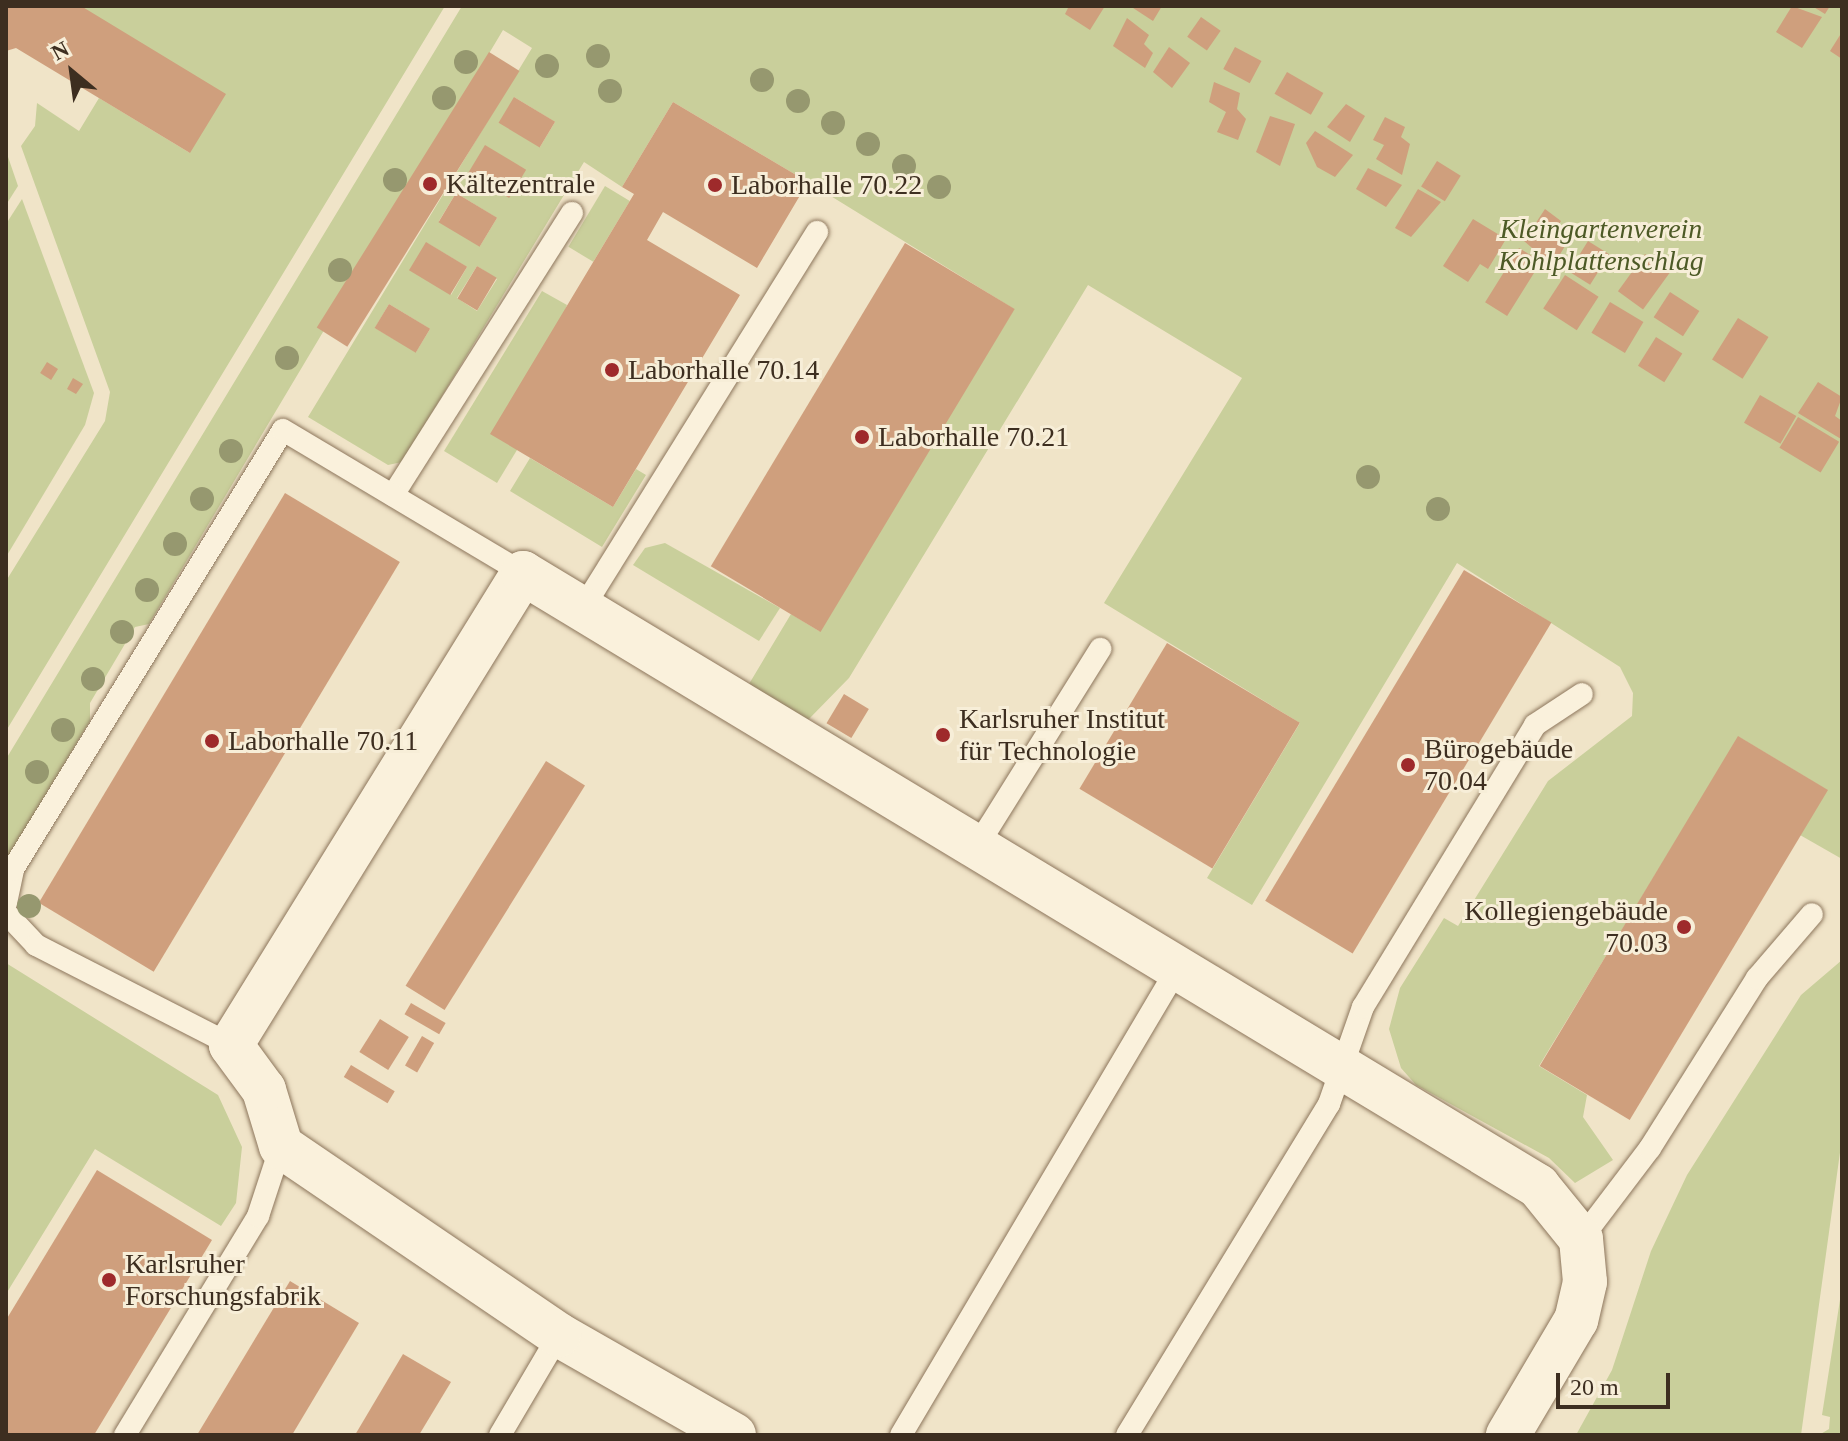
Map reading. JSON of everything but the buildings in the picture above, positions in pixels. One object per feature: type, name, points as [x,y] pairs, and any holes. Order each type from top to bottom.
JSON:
[{"type":"street","points":[[734,1435],[559,1335],[281,1146],[264,1090],[231,1045],[523,573],[1180,964],[1538,1186],[1581,1239],[1585,1282],[1576,1320],[1508,1435]]},
{"type":"lane","points":[[393,495],[572,213]]},
{"type":"lane","points":[[583,608],[817,232]]},
{"type":"lane","points":[[6,903],[13,869],[283,430],[523,573]]},
{"type":"lane","points":[[979,843],[1100,649]]},
{"type":"lane","points":[[1127,1435],[1329,1104],[1363,1007],[1535,725],[1582,694]]},
{"type":"lane","points":[[6,913],[36,945],[231,1045]]},
{"type":"lane","points":[[1581,1239],[1650,1148],[1757,978],[1812,914]]},
{"type":"lane","points":[[901,1435],[1180,964]]},
{"type":"lane","points":[[125,1435],[258,1216],[281,1146]]},
{"type":"lane","points":[[500,1435],[559,1335]]},
{"type":"green space","points":[[81,6],[445,6],[6,731],[6,581],[105,421],[110,392],[21,146],[35,126],[37,103],[79,131],[99,98],[190,153]]},
{"type":"green space","name":"Kleingartenverein Kohlplattenschlag","points":[[462,6],[1842,6],[1842,859],[1800,835],[1827,790],[1739,737],[1539,1066],[1587,1095],[1583,1117],[1613,1160],[1575,1183],[1549,1158],[1416,1085],[1401,1068],[1389,1029],[1400,988],[1444,918],[1458,926],[1548,781],[1632,716],[1633,693],[1620,667],[1457,563],[1252,905],[1207,878],[1300,723],[1104,603],[1242,378],[1088,285],[849,678],[807,721],[749,684],[791,614],[819,631],[1014,309],[808,182],[673,102],[622,187],[584,162],[402,462],[388,465],[308,417],[532,48],[503,30],[149,624],[135,627],[90,703],[90,721],[6,861],[6,759]],"holes":[[[514,97],[555,122],[540,147]],[[456,193],[497,218],[480,246],[439,221]],[[427,243],[467,267],[451,295]],[[477,266],[497,279],[477,311],[457,298]],[[389,304],[430,329],[416,352],[375,328]]]},
{"type":"green space","points":[[6,151],[18,186],[6,205]]},
{"type":"green space","points":[[605,186],[630,201],[593,262],[568,247]]},
{"type":"green space","points":[[22,199],[94,393],[85,425],[6,557],[6,224]]},
{"type":"green space","points":[[542,291],[567,305],[517,450],[497,483],[444,451]]},
{"type":"green space","points":[[530,458],[613,507],[636,469],[646,475],[602,547],[510,491]]},
{"type":"green space","points":[[665,543],[780,608],[759,641],[633,565],[645,548]]},
{"type":"green space","points":[[1842,960],[1842,1138],[1801,1435],[1576,1435],[1612,1370],[1651,1251],[1687,1175],[1801,995]]},
{"type":"green space","points":[[6,963],[218,1095],[242,1147],[236,1203],[221,1226],[95,1149],[6,1294]]},
{"type":"green space","points":[[1842,1287],[1842,1435],[1819,1435],[1829,1429],[1830,1417],[1822,1415]]},
{"type":"place","name":"Kältezentrale","points":[[430,184]]},
{"type":"place","name":"Laborhalle 70.22","points":[[715,185]]},
{"type":"place","name":"Laborhalle 70.14","points":[[612,370]]},
{"type":"place","name":"Laborhalle 70.21","points":[[862,437]]},
{"type":"place","name":"Karlsruher Institut für Technologie","points":[[943,735]]},
{"type":"place","name":"Laborhalle 70.11","points":[[212,741]]},
{"type":"place","name":"Bürogebäude 70.04","points":[[1408,765]]},
{"type":"place","name":"Kollegiengebäude 70.03","points":[[1684,927]]},
{"type":"place","name":"Karlsruher Forschungsfabrik","points":[[109,1280]]}]
